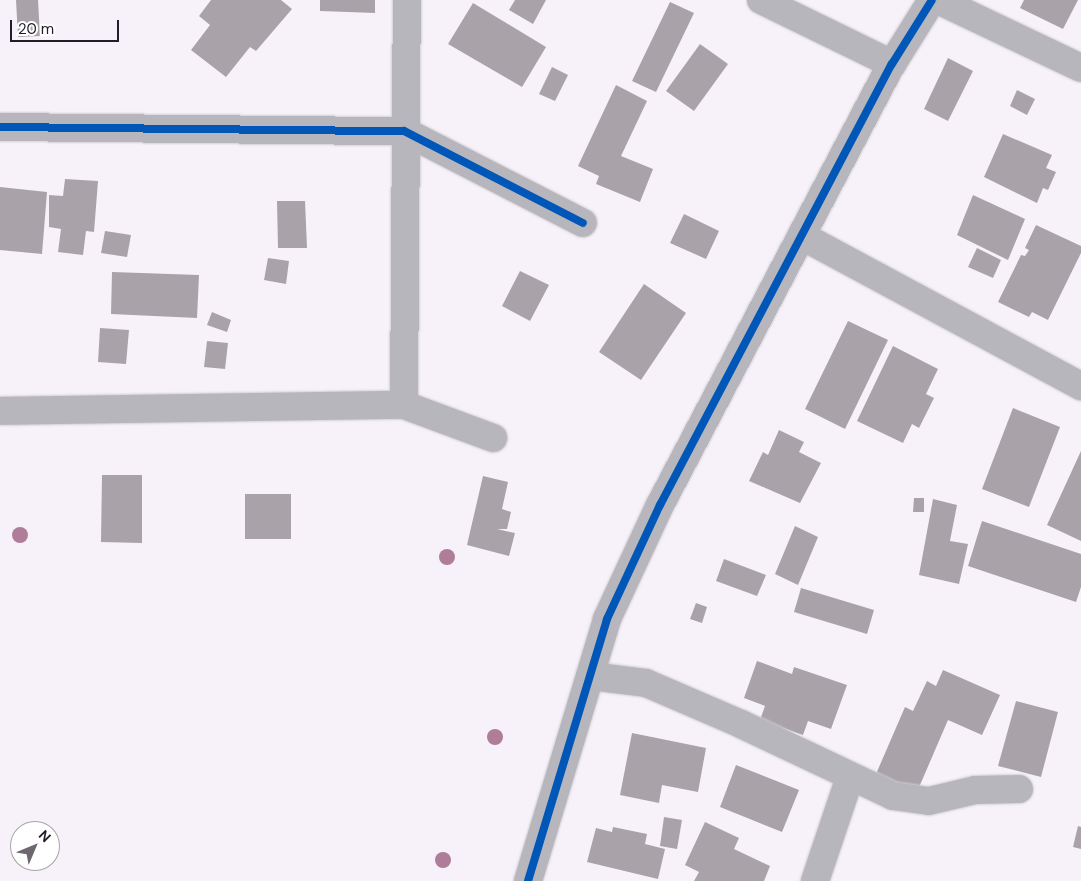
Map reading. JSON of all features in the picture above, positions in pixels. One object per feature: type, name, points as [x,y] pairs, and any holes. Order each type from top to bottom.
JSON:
[{"type":"street","points":[[404,406],[404,131],[407,0]]},
{"type":"street","points":[[761,0],[892,64]]},
{"type":"street","points":[[528,881],[607,620],[660,505],[892,64],[932,0]]},
{"type":"street","points":[[938,0],[1081,68]]},
{"type":"street","points":[[0,127],[404,131],[583,223]]},
{"type":"street","points":[[802,236],[1081,386]]},
{"type":"street","points":[[0,411],[404,406],[493,438]]},
{"type":"street","points":[[590,676],[646,683],[741,724],[893,796],[929,800],[975,790],[1019,789]]},
{"type":"street","points":[[815,881],[850,777]]},
{"type":"building","points":[[16,0],[38,0],[40,36],[18,37]]},
{"type":"building","points":[[211,0],[281,0],[292,9],[256,51],[250,47],[226,77],[191,50],[210,25],[199,16]]},
{"type":"building","points":[[320,0],[375,0],[375,13],[320,11]]},
{"type":"building","points":[[515,0],[546,0],[533,24],[509,10]]},
{"type":"building","points":[[1024,0],[1078,0],[1063,29],[1020,8]]},
{"type":"building","points":[[670,2],[694,13],[656,92],[632,81]]},
{"type":"building","points":[[473,3],[546,47],[522,87],[448,44]]},
{"type":"building","points":[[700,44],[728,64],[694,111],[666,91]]},
{"type":"building","points":[[948,58],[973,71],[948,121],[924,109]]},
{"type":"building","points":[[552,67],[568,75],[555,101],[539,94]]},
{"type":"building","points":[[616,85],[647,101],[621,156],[653,169],[640,202],[596,184],[599,176],[578,166]]},
{"type":"building","points":[[1017,90],[1035,99],[1027,115],[1010,106]]},
{"type":"building","points":[[1003,134],[1052,155],[1046,168],[1056,172],[1048,190],[1043,188],[1037,203],[984,177]]},
{"type":"building","points":[[65,179],[98,181],[94,232],[86,231],[83,255],[58,252],[61,229],[49,227],[49,195],[63,196]]},
{"type":"building","points":[[0,187],[47,192],[42,254],[0,250]]},
{"type":"building","points":[[973,195],[1025,219],[1008,260],[957,235]]},
{"type":"building","points":[[277,201],[305,201],[307,248],[278,248]]},
{"type":"building","points":[[684,214],[719,231],[706,259],[670,243]]},
{"type":"building","points":[[1036,225],[1081,246],[1081,253],[1048,320],[1032,312],[1029,317],[998,302],[1021,255],[1025,256],[1029,250],[1025,248]]},
{"type":"building","points":[[105,231],[131,235],[127,257],[101,253]]},
{"type":"building","points":[[977,248],[1001,260],[993,278],[968,267]]},
{"type":"building","points":[[268,258],[289,261],[286,284],[264,280]]},
{"type":"building","points":[[520,271],[549,285],[530,321],[502,306]]},
{"type":"building","points":[[112,272],[199,275],[197,318],[111,314]]},
{"type":"building","points":[[644,284],[686,313],[641,380],[599,352]]},
{"type":"building","points":[[212,312],[231,320],[227,332],[207,325]]},
{"type":"building","points":[[848,321],[888,340],[845,429],[805,409]]},
{"type":"building","points":[[100,328],[129,330],[126,364],[98,362]]},
{"type":"building","points":[[207,341],[228,343],[225,369],[204,367]]},
{"type":"building","points":[[893,346],[938,369],[926,394],[934,398],[919,428],[912,424],[903,443],[857,421]]},
{"type":"building","points":[[1013,408],[1060,427],[1029,507],[982,489]]},
{"type":"building","points":[[779,430],[804,442],[799,452],[821,463],[800,503],[749,481],[763,452],[768,455]]},
{"type":"building","points":[[1081,451],[1081,541],[1047,525]]},
{"type":"building","points":[[102,475],[142,475],[142,543],[101,542]]},
{"type":"building","points":[[483,476],[508,482],[502,509],[511,512],[507,529],[497,529],[515,533],[509,556],[467,545]]},
{"type":"building","points":[[245,494],[291,494],[291,539],[245,539]]},
{"type":"building","points":[[914,498],[924,498],[924,512],[913,512]]},
{"type":"building","points":[[933,499],[957,505],[950,541],[968,544],[959,584],[919,575]]},
{"type":"building","points":[[982,521],[1081,554],[1081,587],[1076,602],[968,566]]},
{"type":"building","points":[[795,526],[818,537],[798,585],[775,574]]},
{"type":"building","points":[[724,559],[766,575],[757,596],[716,581]]},
{"type":"building","points":[[801,588],[874,610],[867,634],[794,612]]},
{"type":"building","points":[[696,603],[707,607],[702,623],[690,619]]},
{"type":"building","points":[[757,661],[792,674],[794,667],[847,685],[831,729],[808,721],[803,735],[760,720],[765,706],[744,698]]},
{"type":"building","points":[[943,670],[1000,695],[982,735],[948,720],[917,792],[876,774],[905,707],[913,711],[927,681],[936,686]]},
{"type":"building","points":[[1016,701],[1058,712],[1041,777],[998,766]]},
{"type":"building","points":[[632,733],[706,748],[698,792],[662,785],[659,803],[620,795]]},
{"type":"building","points":[[736,765],[799,790],[782,832],[720,807]]},
{"type":"building","points":[[664,817],[682,820],[677,849],[660,846]]},
{"type":"building","points":[[705,822],[739,838],[734,849],[770,866],[764,881],[694,881],[699,872],[685,865]]},
{"type":"building","points":[[1078,826],[1081,827],[1081,849],[1073,847]]},
{"type":"building","points":[[613,827],[647,834],[645,844],[665,849],[658,879],[587,862],[596,828],[612,832]]},
{"type":"cycle path","points":[[528,881],[607,619],[660,505],[892,64],[932,0]]},
{"type":"cycle path","points":[[0,127],[404,131],[583,223]]}]
